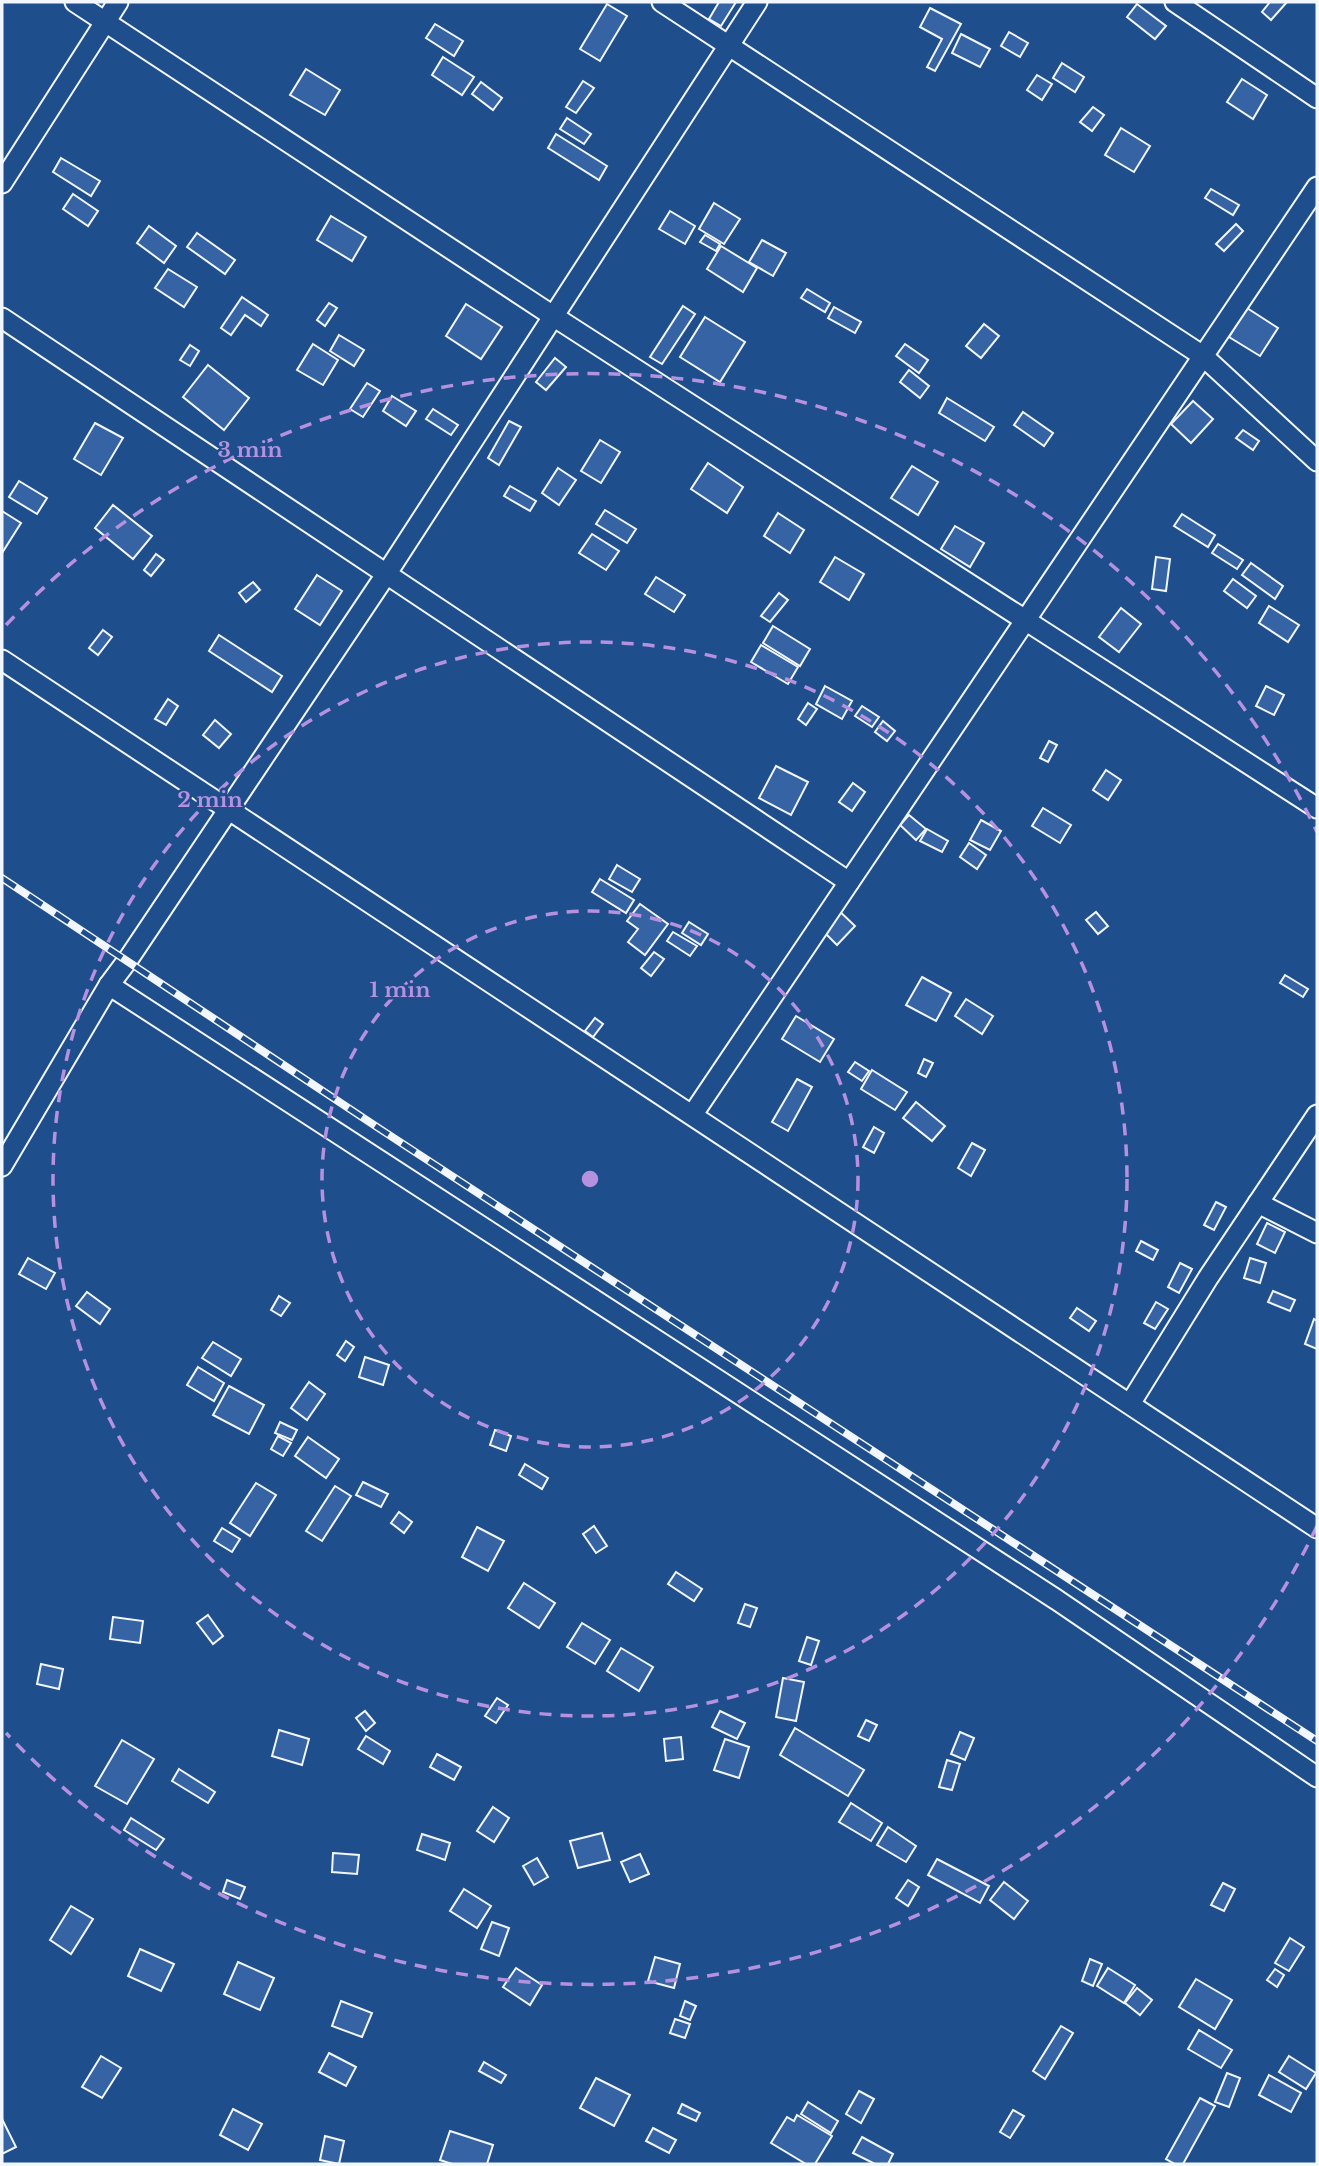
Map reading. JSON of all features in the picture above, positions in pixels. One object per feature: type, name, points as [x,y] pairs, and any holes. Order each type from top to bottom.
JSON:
[{"type":"street","points":[[75,2],[553,316],[1317,808]]},
{"type":"street","points":[[2,183],[118,2]]},
{"type":"street","points":[[662,2],[1203,356],[1317,461]]},
{"type":"street","points":[[2,1166],[109,985],[387,573],[757,2]]},
{"type":"street","points":[[1174,2],[1317,98]]},
{"type":"street","points":[[693,1114],[1317,187]]},
{"type":"street","points":[[2,318],[849,882]]},
{"type":"street","points":[[2,660],[1317,1528]]},
{"type":"street","points":[[109,985],[1057,1600],[1317,1777]]},
{"type":"street","points":[[1130,1404],[1317,1115]]},
{"type":"street","points":[[1258,1203],[1317,1233]]},
{"type":"building","points":[[719,2],[736,2],[721,26],[709,19]]},
{"type":"building","points":[[1270,2],[1287,2],[1271,20],[1262,12]]},
{"type":"building","points":[[607,4],[627,16],[600,61],[580,49]]},
{"type":"building","points":[[1137,4],[1166,26],[1155,39],[1127,17]]},
{"type":"building","points":[[930,8],[961,24],[935,71],[927,67],[942,39],[920,27]]},
{"type":"building","points":[[435,24],[463,41],[454,56],[426,38]]},
{"type":"building","points":[[1009,32],[1028,43],[1020,57],[1001,46]]},
{"type":"building","points":[[961,34],[990,49],[980,67],[952,53]]},
{"type":"building","points":[[443,57],[474,77],[462,95],[432,75]]},
{"type":"building","points":[[1062,63],[1084,77],[1075,92],[1053,78]]},
{"type":"building","points":[[306,69],[340,90],[325,115],[290,95]]},
{"type":"building","points":[[1037,75],[1052,84],[1042,100],[1027,90]]},
{"type":"building","points":[[1242,79],[1267,95],[1253,119],[1227,102]]},
{"type":"building","points":[[583,81],[594,88],[576,113],[566,107]]},
{"type":"building","points":[[481,82],[502,98],[493,110],[472,94]]},
{"type":"building","points":[[1093,107],[1104,115],[1092,131],[1080,122]]},
{"type":"building","points":[[567,118],[591,134],[584,144],[560,129]]},
{"type":"building","points":[[1121,128],[1150,146],[1134,172],[1105,155]]},
{"type":"building","points":[[556,134],[607,166],[599,180],[548,148]]},
{"type":"building","points":[[61,158],[100,181],[91,196],[53,172]]},
{"type":"building","points":[[1211,189],[1239,205],[1233,215],[1205,198]]},
{"type":"building","points":[[73,194],[98,211],[88,226],[63,209]]},
{"type":"building","points":[[714,203],[740,219],[724,244],[699,229]]},
{"type":"building","points":[[670,211],[695,226],[685,244],[659,229]]},
{"type":"building","points":[[331,216],[366,237],[352,261],[317,240]]},
{"type":"building","points":[[1236,224],[1243,231],[1224,251],[1216,244]]},
{"type":"building","points":[[149,226],[176,246],[164,263],[137,243]]},
{"type":"building","points":[[197,233],[235,260],[225,274],[187,247]]},
{"type":"building","points":[[705,235],[720,244],[716,251],[700,242]]},
{"type":"building","points":[[762,240],[786,253],[773,276],[749,262]]},
{"type":"building","points":[[721,246],[757,268],[743,292],[707,269]]},
{"type":"building","points":[[168,269],[197,287],[184,307],[155,288]]},
{"type":"building","points":[[807,289],[830,303],[825,312],[801,298]]},
{"type":"building","points":[[242,297],[268,315],[261,326],[245,315],[231,335],[221,328]]},
{"type":"building","points":[[329,303],[337,308],[325,326],[317,320]]},
{"type":"building","points":[[466,304],[502,327],[481,359],[446,336]]},
{"type":"building","points":[[683,306],[695,314],[662,364],[650,357]]},
{"type":"building","points":[[834,307],[861,322],[855,333],[828,318]]},
{"type":"building","points":[[1247,308],[1278,328],[1260,356],[1229,337]]},
{"type":"building","points":[[705,317],[745,342],[720,382],[680,357]]},
{"type":"building","points":[[984,324],[999,336],[981,358],[966,346]]},
{"type":"building","points":[[339,335],[364,350],[354,366],[330,351]]},
{"type":"building","points":[[313,344],[338,360],[323,385],[297,370]]},
{"type":"building","points":[[905,344],[928,360],[919,373],[896,356]]},
{"type":"building","points":[[190,345],[199,351],[190,366],[180,360]]},
{"type":"building","points":[[555,358],[566,367],[546,390],[536,382]]},
{"type":"building","points":[[208,365],[249,398],[224,430],[183,397]]},
{"type":"building","points":[[909,370],[929,386],[920,398],[900,382]]},
{"type":"building","points":[[367,383],[380,391],[363,417],[350,409]]},
{"type":"building","points":[[392,396],[416,411],[406,426],[383,411]]},
{"type":"building","points":[[947,398],[994,427],[985,441],[939,413]]},
{"type":"building","points":[[1193,401],[1213,419],[1191,443],[1171,424]]},
{"type":"building","points":[[433,409],[458,425],[451,435],[426,419]]},
{"type":"building","points":[[1023,412],[1053,433],[1044,446],[1014,425]]},
{"type":"building","points":[[509,421],[521,427],[499,465],[488,458]]},
{"type":"building","points":[[95,423],[123,438],[101,475],[74,459]]},
{"type":"building","points":[[1243,430],[1259,441],[1253,450],[1236,438]]},
{"type":"building","points":[[600,440],[620,452],[601,483],[581,471]]},
{"type":"building","points":[[708,463],[743,487],[727,513],[691,489]]},
{"type":"building","points":[[912,466],[938,482],[918,515],[891,498]]},
{"type":"building","points":[[558,468],[576,480],[559,505],[542,493]]},
{"type":"building","points":[[19,481],[47,498],[37,514],[9,497]]},
{"type":"building","points":[[510,486],[536,501],[530,511],[504,496]]},
{"type":"building","points":[[113,505],[152,536],[133,559],[95,528]]},
{"type":"building","points":[[605,510],[636,529],[627,543],[596,524]]},
{"type":"building","points":[[2,511],[21,523],[2,553]]},
{"type":"building","points":[[778,513],[804,530],[790,553],[764,536]]},
{"type":"building","points":[[1182,514],[1215,535],[1208,547],[1174,526]]},
{"type":"building","points":[[955,526],[984,543],[970,567],[941,549]]},
{"type":"building","points":[[592,534],[619,551],[606,570],[579,553]]},
{"type":"building","points":[[1218,544],[1243,560],[1237,569],[1212,553]]},
{"type":"building","points":[[156,554],[164,560],[151,576],[144,570]]},
{"type":"building","points":[[835,557],[864,574],[849,600],[820,582]]},
{"type":"building","points":[[1156,557],[1170,559],[1166,591],[1152,589]]},
{"type":"building","points":[[1251,563],[1283,586],[1275,599],[1242,575]]},
{"type":"building","points":[[317,575],[342,591],[320,625],[295,609]]},
{"type":"building","points":[[656,577],[685,595],[674,612],[645,594]]},
{"type":"building","points":[[1233,579],[1256,596],[1247,608],[1224,591]]},
{"type":"building","points":[[253,582],[260,590],[246,602],[239,593]]},
{"type":"building","points":[[779,593],[788,600],[770,622],[761,616]]},
{"type":"building","points":[[1269,606],[1299,625],[1288,642],[1259,623]]},
{"type":"building","points":[[1121,608],[1141,624],[1119,652],[1099,637]]},
{"type":"building","points":[[773,626],[810,649],[800,666],[763,643]]},
{"type":"building","points":[[103,630],[112,637],[98,655],[89,648]]},
{"type":"building","points":[[219,635],[282,676],[272,692],[209,651]]},
{"type":"building","points":[[761,645],[798,667],[788,684],[751,662]]},
{"type":"building","points":[[825,686],[852,701],[842,719],[816,704]]},
{"type":"building","points":[[1266,686],[1284,695],[1274,715],[1256,706]]},
{"type":"building","points":[[168,699],[178,706],[166,725],[155,719]]},
{"type":"building","points":[[808,703],[817,709],[806,725],[798,719]]},
{"type":"building","points":[[862,706],[879,717],[872,727],[855,716]]},
{"type":"building","points":[[215,720],[231,734],[219,748],[203,735]]},
{"type":"building","points":[[883,721],[895,731],[887,741],[875,732]]},
{"type":"building","points":[[1049,741],[1057,745],[1048,762],[1040,758]]},
{"type":"building","points":[[776,766],[808,782],[791,815],[759,798]]},
{"type":"building","points":[[1106,770],[1121,780],[1108,800],[1093,790]]},
{"type":"building","points":[[853,783],[865,792],[852,811],[839,802]]},
{"type":"building","points":[[1043,808],[1071,825],[1060,843],[1032,826]]},
{"type":"building","points":[[909,815],[926,829],[916,840],[900,825]]},
{"type":"building","points":[[981,820],[1001,831],[990,850],[970,840]]},
{"type":"building","points":[[927,829],[948,841],[942,852],[920,841]]},
{"type":"building","points":[[969,843],[986,855],[977,869],[960,857]]},
{"type":"building","points":[[617,865],[640,879],[632,892],[609,879]]},
{"type":"building","points":[[600,879],[634,900],[626,913],[592,892]]},
{"type":"building","points":[[640,904],[668,924],[645,955],[628,942],[638,929],[627,921]]},
{"type":"building","points":[[833,905],[855,926],[837,945],[815,923]]},
{"type":"building","points":[[1096,912],[1108,926],[1098,934],[1086,920]]},
{"type":"building","points":[[689,922],[708,934],[701,945],[682,933]]},
{"type":"building","points":[[673,932],[697,946],[690,956],[667,941]]},
{"type":"building","points":[[654,952],[664,959],[651,976],[641,968]]},
{"type":"building","points":[[1285,975],[1308,989],[1303,997],[1280,983]]},
{"type":"building","points":[[922,977],[951,993],[936,1021],[906,1005]]},
{"type":"building","points":[[966,999],[993,1016],[982,1034],[955,1016]]},
{"type":"building","points":[[796,1016],[834,1039],[820,1062],[782,1039]]},
{"type":"building","points":[[595,1018],[603,1024],[593,1037],[585,1031]]},
{"type":"building","points":[[924,1059],[933,1063],[926,1077],[918,1073]]},
{"type":"building","points":[[855,1062],[869,1071],[862,1081],[848,1072]]},
{"type":"building","points":[[872,1070],[907,1092],[895,1110],[861,1089]]},
{"type":"building","points":[[797,1079],[812,1087],[788,1131],[772,1122]]},
{"type":"building","points":[[916,1102],[945,1126],[932,1141],[903,1118]]},
{"type":"building","points":[[874,1127],[884,1133],[874,1153],[863,1147]]},
{"type":"building","points":[[972,1143],[985,1150],[971,1176],[958,1168]]},
{"type":"building","points":[[1216,1202],[1226,1207],[1214,1230],[1204,1225]]},
{"type":"building","points":[[1267,1223],[1285,1232],[1275,1253],[1257,1244]]},
{"type":"building","points":[[1141,1241],[1158,1250],[1153,1260],[1136,1251]]},
{"type":"building","points":[[28,1258],[55,1273],[46,1289],[19,1274]]},
{"type":"building","points":[[1250,1258],[1266,1263],[1260,1283],[1244,1278]]},
{"type":"building","points":[[1180,1263],[1192,1269],[1179,1293],[1168,1287]]},
{"type":"building","points":[[1273,1291],[1295,1300],[1290,1311],[1268,1302]]},
{"type":"building","points":[[87,1292],[110,1309],[100,1324],[76,1306]]},
{"type":"building","points":[[279,1296],[290,1303],[281,1316],[271,1310]]},
{"type":"building","points":[[1156,1302],[1168,1309],[1155,1329],[1144,1323]]},
{"type":"building","points":[[1077,1308],[1096,1321],[1089,1331],[1070,1318]]},
{"type":"building","points":[[1314,1319],[1317,1321],[1317,1349],[1305,1344]]},
{"type":"building","points":[[346,1341],[354,1347],[345,1361],[337,1355]]},
{"type":"building","points":[[213,1342],[241,1359],[231,1376],[202,1358]]},
{"type":"building","points":[[365,1357],[389,1365],[383,1385],[359,1377]]},
{"type":"building","points":[[198,1367],[224,1383],[214,1401],[187,1385]]},
{"type":"building","points":[[309,1382],[325,1394],[307,1420],[291,1408]]},
{"type":"building","points":[[229,1386],[264,1405],[249,1434],[213,1415]]},
{"type":"building","points":[[280,1422],[297,1430],[292,1440],[275,1433]]},
{"type":"building","points":[[495,1430],[511,1436],[506,1451],[490,1445]]},
{"type":"building","points":[[278,1436],[291,1443],[283,1456],[271,1449]]},
{"type":"building","points":[[308,1437],[339,1459],[326,1478],[295,1456]]},
{"type":"building","points":[[525,1464],[548,1478],[542,1489],[519,1475]]},
{"type":"building","points":[[363,1482],[388,1494],[381,1507],[356,1495]]},
{"type":"building","points":[[256,1483],[276,1495],[250,1536],[230,1523]]},
{"type":"building","points":[[335,1486],[351,1496],[322,1541],[306,1531]]},
{"type":"building","points":[[399,1512],[412,1522],[404,1533],[391,1523]]},
{"type":"building","points":[[594,1526],[607,1546],[596,1553],[583,1534]]},
{"type":"building","points":[[477,1527],[504,1541],[488,1571],[462,1557]]},
{"type":"building","points":[[222,1528],[240,1539],[232,1552],[214,1541]]},
{"type":"building","points":[[676,1572],[702,1589],[694,1601],[668,1584]]},
{"type":"building","points":[[524,1583],[555,1603],[539,1628],[508,1608]]},
{"type":"building","points":[[745,1604],[757,1608],[750,1627],[738,1623]]},
{"type":"building","points":[[208,1615],[223,1636],[213,1644],[197,1623]]},
{"type":"building","points":[[113,1617],[143,1621],[140,1643],[110,1639]]},
{"type":"building","points":[[582,1623],[610,1640],[595,1664],[567,1647]]},
{"type":"building","points":[[807,1637],[819,1641],[811,1665],[799,1661]]},
{"type":"building","points":[[621,1648],[653,1667],[639,1691],[607,1671]]},
{"type":"building","points":[[41,1664],[63,1669],[59,1689],[37,1684]]},
{"type":"building","points":[[783,1678],[804,1682],[796,1721],[776,1717]]},
{"type":"building","points":[[497,1698],[508,1705],[496,1723],[485,1716]]},
{"type":"building","points":[[365,1711],[375,1723],[366,1731],[356,1718]]},
{"type":"building","points":[[720,1711],[745,1723],[737,1739],[712,1727]]},
{"type":"building","points":[[866,1720],[877,1725],[869,1741],[858,1736]]},
{"type":"building","points":[[795,1728],[864,1770],[848,1796],[780,1755]]},
{"type":"building","points":[[279,1730],[309,1739],[302,1765],[272,1756]]},
{"type":"building","points":[[960,1732],[974,1738],[965,1760],[951,1754]]},
{"type":"building","points":[[366,1736],[390,1751],[383,1764],[358,1749]]},
{"type":"building","points":[[681,1737],[683,1759],[666,1761],[664,1739]]},
{"type":"building","points":[[725,1739],[749,1747],[739,1778],[714,1770]]},
{"type":"building","points":[[122,1740],[154,1759],[127,1804],[95,1786]]},
{"type":"building","points":[[437,1754],[461,1767],[454,1780],[430,1767]]},
{"type":"building","points":[[947,1760],[960,1764],[952,1790],[939,1787]]},
{"type":"building","points":[[179,1769],[215,1792],[208,1803],[172,1781]]},
{"type":"building","points":[[851,1803],[882,1823],[871,1841],[839,1822]]},
{"type":"building","points":[[493,1807],[509,1818],[494,1842],[477,1831]]},
{"type":"building","points":[[131,1818],[164,1839],[156,1850],[124,1830]]},
{"type":"building","points":[[888,1827],[916,1846],[906,1862],[877,1845]]},
{"type":"building","points":[[602,1833],[610,1860],[578,1868],[570,1841]]},
{"type":"building","points":[[422,1834],[450,1843],[445,1860],[417,1850]]},
{"type":"building","points":[[333,1853],[359,1855],[357,1874],[332,1872]]},
{"type":"building","points":[[640,1854],[649,1874],[630,1882],[621,1862]]},
{"type":"building","points":[[537,1858],[548,1877],[534,1885],[523,1866]]},
{"type":"building","points":[[937,1859],[989,1886],[980,1903],[928,1875]]},
{"type":"building","points":[[227,1880],[245,1887],[240,1899],[223,1892]]},
{"type":"building","points":[[908,1880],[919,1887],[908,1906],[896,1898]]},
{"type":"building","points":[[1004,1882],[1028,1901],[1014,1919],[990,1900]]},
{"type":"building","points":[[1223,1883],[1235,1889],[1224,1911],[1211,1905]]},
{"type":"building","points":[[464,1889],[491,1906],[477,1928],[450,1911]]},
{"type":"building","points":[[71,1906],[93,1919],[71,1954],[50,1940]]},
{"type":"building","points":[[492,1922],[509,1928],[499,1956],[481,1949]]},
{"type":"building","points":[[1290,1938],[1304,1947],[1289,1971],[1275,1963]]},
{"type":"building","points":[[140,1949],[174,1964],[161,1991],[128,1976]]},
{"type":"building","points":[[655,1957],[680,1964],[674,1988],[648,1981]]},
{"type":"building","points":[[1090,1959],[1102,1964],[1093,1986],[1082,1981]]},
{"type":"building","points":[[238,1962],[274,1978],[260,2010],[224,1994]]},
{"type":"building","points":[[516,1968],[542,1985],[530,2005],[503,1987]]},
{"type":"building","points":[[1108,1968],[1135,1985],[1124,2003],[1097,1986]]},
{"type":"building","points":[[1275,1969],[1284,1975],[1277,1987],[1267,1980]]},
{"type":"building","points":[[1196,1979],[1232,2000],[1215,2029],[1179,2007]]},
{"type":"building","points":[[1137,1988],[1152,2000],[1140,2015],[1125,2003]]},
{"type":"building","points":[[341,2001],[372,2013],[362,2037],[332,2026]]},
{"type":"building","points":[[685,2001],[696,2006],[690,2020],[680,2016]]},
{"type":"building","points":[[675,2019],[690,2024],[685,2038],[670,2033]]},
{"type":"building","points":[[1061,2026],[1073,2033],[1045,2079],[1033,2071]]},
{"type":"building","points":[[1199,2030],[1232,2050],[1221,2068],[1188,2049]]},
{"type":"building","points":[[329,2053],[356,2067],[346,2086],[319,2072]]},
{"type":"building","points":[[101,2056],[121,2068],[102,2098],[82,2087]]},
{"type":"building","points":[[1289,2056],[1316,2073],[1306,2089],[1279,2072]]},
{"type":"building","points":[[484,2062],[506,2075],[501,2083],[479,2071]]},
{"type":"building","points":[[1227,2073],[1240,2078],[1229,2107],[1215,2102]]},
{"type":"building","points":[[1269,2075],[1301,2093],[1291,2112],[1259,2095]]},
{"type":"building","points":[[596,2078],[630,2095],[614,2126],[580,2108]]},
{"type":"building","points":[[859,2091],[874,2099],[861,2123],[846,2114]]},
{"type":"building","points":[[1200,2098],[1215,2106],[1183,2164],[1175,2164],[1166,2159]]},
{"type":"building","points":[[808,2102],[838,2121],[831,2133],[801,2114]]},
{"type":"building","points":[[682,2104],[700,2113],[696,2121],[678,2113]]},
{"type":"building","points":[[233,2109],[262,2124],[248,2150],[220,2135]]},
{"type":"building","points":[[1013,2110],[1024,2116],[1010,2138],[1000,2132]]},
{"type":"building","points":[[797,2115],[832,2136],[815,2164],[806,2164],[771,2143],[787,2117],[794,2121]]},
{"type":"building","points":[[2,2119],[16,2147],[2,2154]]},
{"type":"building","points":[[653,2128],[676,2140],[669,2153],[646,2141]]},
{"type":"building","points":[[450,2131],[493,2145],[487,2164],[452,2164],[440,2160]]},
{"type":"building","points":[[325,2136],[344,2141],[339,2164],[320,2160]]},
{"type":"building","points":[[862,2137],[893,2154],[888,2164],[875,2164],[853,2153]]},
{"type":"railway","points":[[2,878],[380,1129],[1317,1741]]}]
